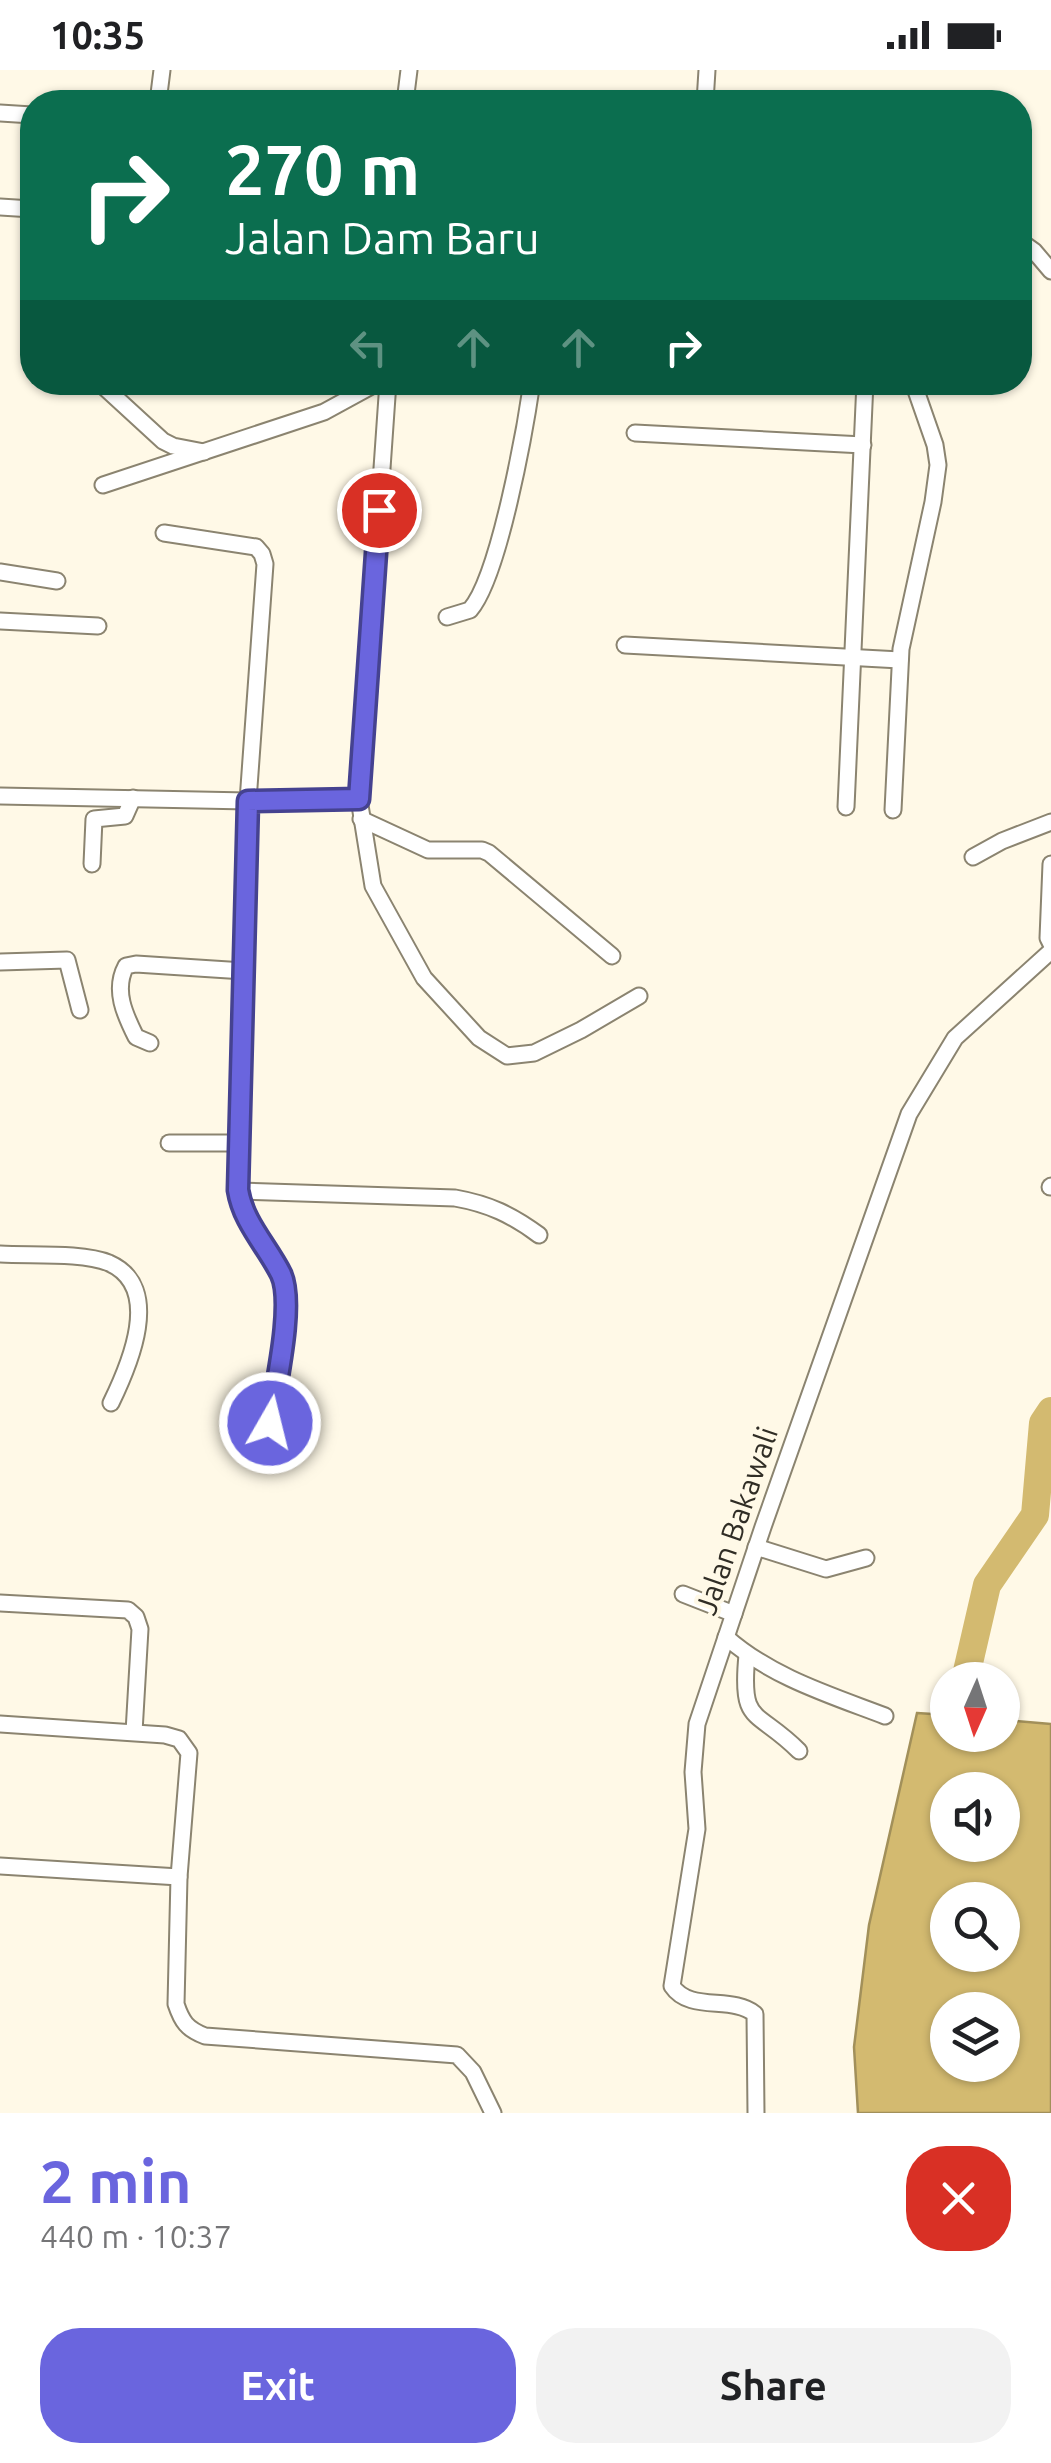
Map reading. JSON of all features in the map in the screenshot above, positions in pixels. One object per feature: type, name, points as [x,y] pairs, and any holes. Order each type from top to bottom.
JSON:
[{"type":"street","points":[[1032,250],[1051,271]]},
{"type":"street","points":[[113,395],[164,441],[208,452]]},
{"type":"street","points":[[104,485],[324,412],[355,395]]},
{"type":"street","points":[[387,395],[359,799],[374,886],[424,978],[491,1048],[507,1056],[534,1053],[639,996]]},
{"type":"street","points":[[448,617],[470,610],[487,575],[510,496],[529,395]]},
{"type":"street","points":[[846,806],[864,395]]},
{"type":"street","points":[[892,810],[900,660],[938,464],[936,445],[918,395]]},
{"type":"street","points":[[634,432],[863,444]]},
{"type":"street","points":[[164,532],[256,547],[264,564],[248,801],[238,1190],[240,1205],[283,1278],[287,1300],[270,1423]]},
{"type":"street","points":[[0,572],[58,581]]},
{"type":"street","points":[[0,621],[98,626]]},
{"type":"street","points":[[625,646],[900,660]]},
{"type":"street","points":[[0,796],[359,799]]},
{"type":"street","points":[[92,864],[94,819],[125,816],[132,798]]},
{"type":"street","points":[[361,819],[428,850],[490,853],[612,956]]},
{"type":"street","points":[[973,856],[1051,822]]},
{"type":"street","points":[[1051,864],[1051,948]]},
{"type":"street","name":"Jalan Bakawali","points":[[756,2113],[755,2014],[744,2008],[683,1998],[672,1986],[696,1829],[694,1740],[776,1489],[910,1114],[955,1038],[1051,948]]},
{"type":"street","points":[[0,962],[67,960],[80,1010]]},
{"type":"street","points":[[150,1043],[136,1037],[121,1002],[119,978],[126,966],[244,970]]},
{"type":"street","points":[[168,1143],[239,1144]]},
{"type":"street","points":[[238,1190],[470,1200],[512,1215],[539,1236]]},
{"type":"street","points":[[0,1254],[109,1264],[130,1280],[138,1308],[133,1354],[111,1402]]},
{"type":"street","points":[[756,1547],[826,1568],[866,1558]]},
{"type":"street","points":[[682,1594],[734,1614]]},
{"type":"street","points":[[0,1604],[128,1610],[136,1617],[140,1629],[134,1732]]},
{"type":"street","points":[[726,1637],[747,1656],[797,1682],[885,1716]]},
{"type":"street","points":[[747,1656],[746,1706],[799,1752]]},
{"type":"street","points":[[0,1724],[165,1734],[179,1739],[189,1753],[179,1877],[176,2004],[182,2022],[193,2032],[433,2056],[457,2055],[473,2072],[494,2113]]},
{"type":"street","points":[[0,1866],[179,1877]]},
{"type":"shaded area","points":[[917,1713],[930,1714],[930,1752],[1020,1752],[1020,1721],[1051,1724],[1051,2113],[858,2113],[854,2047],[869,1925]]},
{"type":"waterway","points":[[969,1662],[987,1585],[1035,1515],[1043,1423],[1051,1411]]},
{"type":"route","points":[[270,1423],[287,1300],[283,1278],[240,1205],[238,1190],[248,801],[359,799],[379,510]]}]
